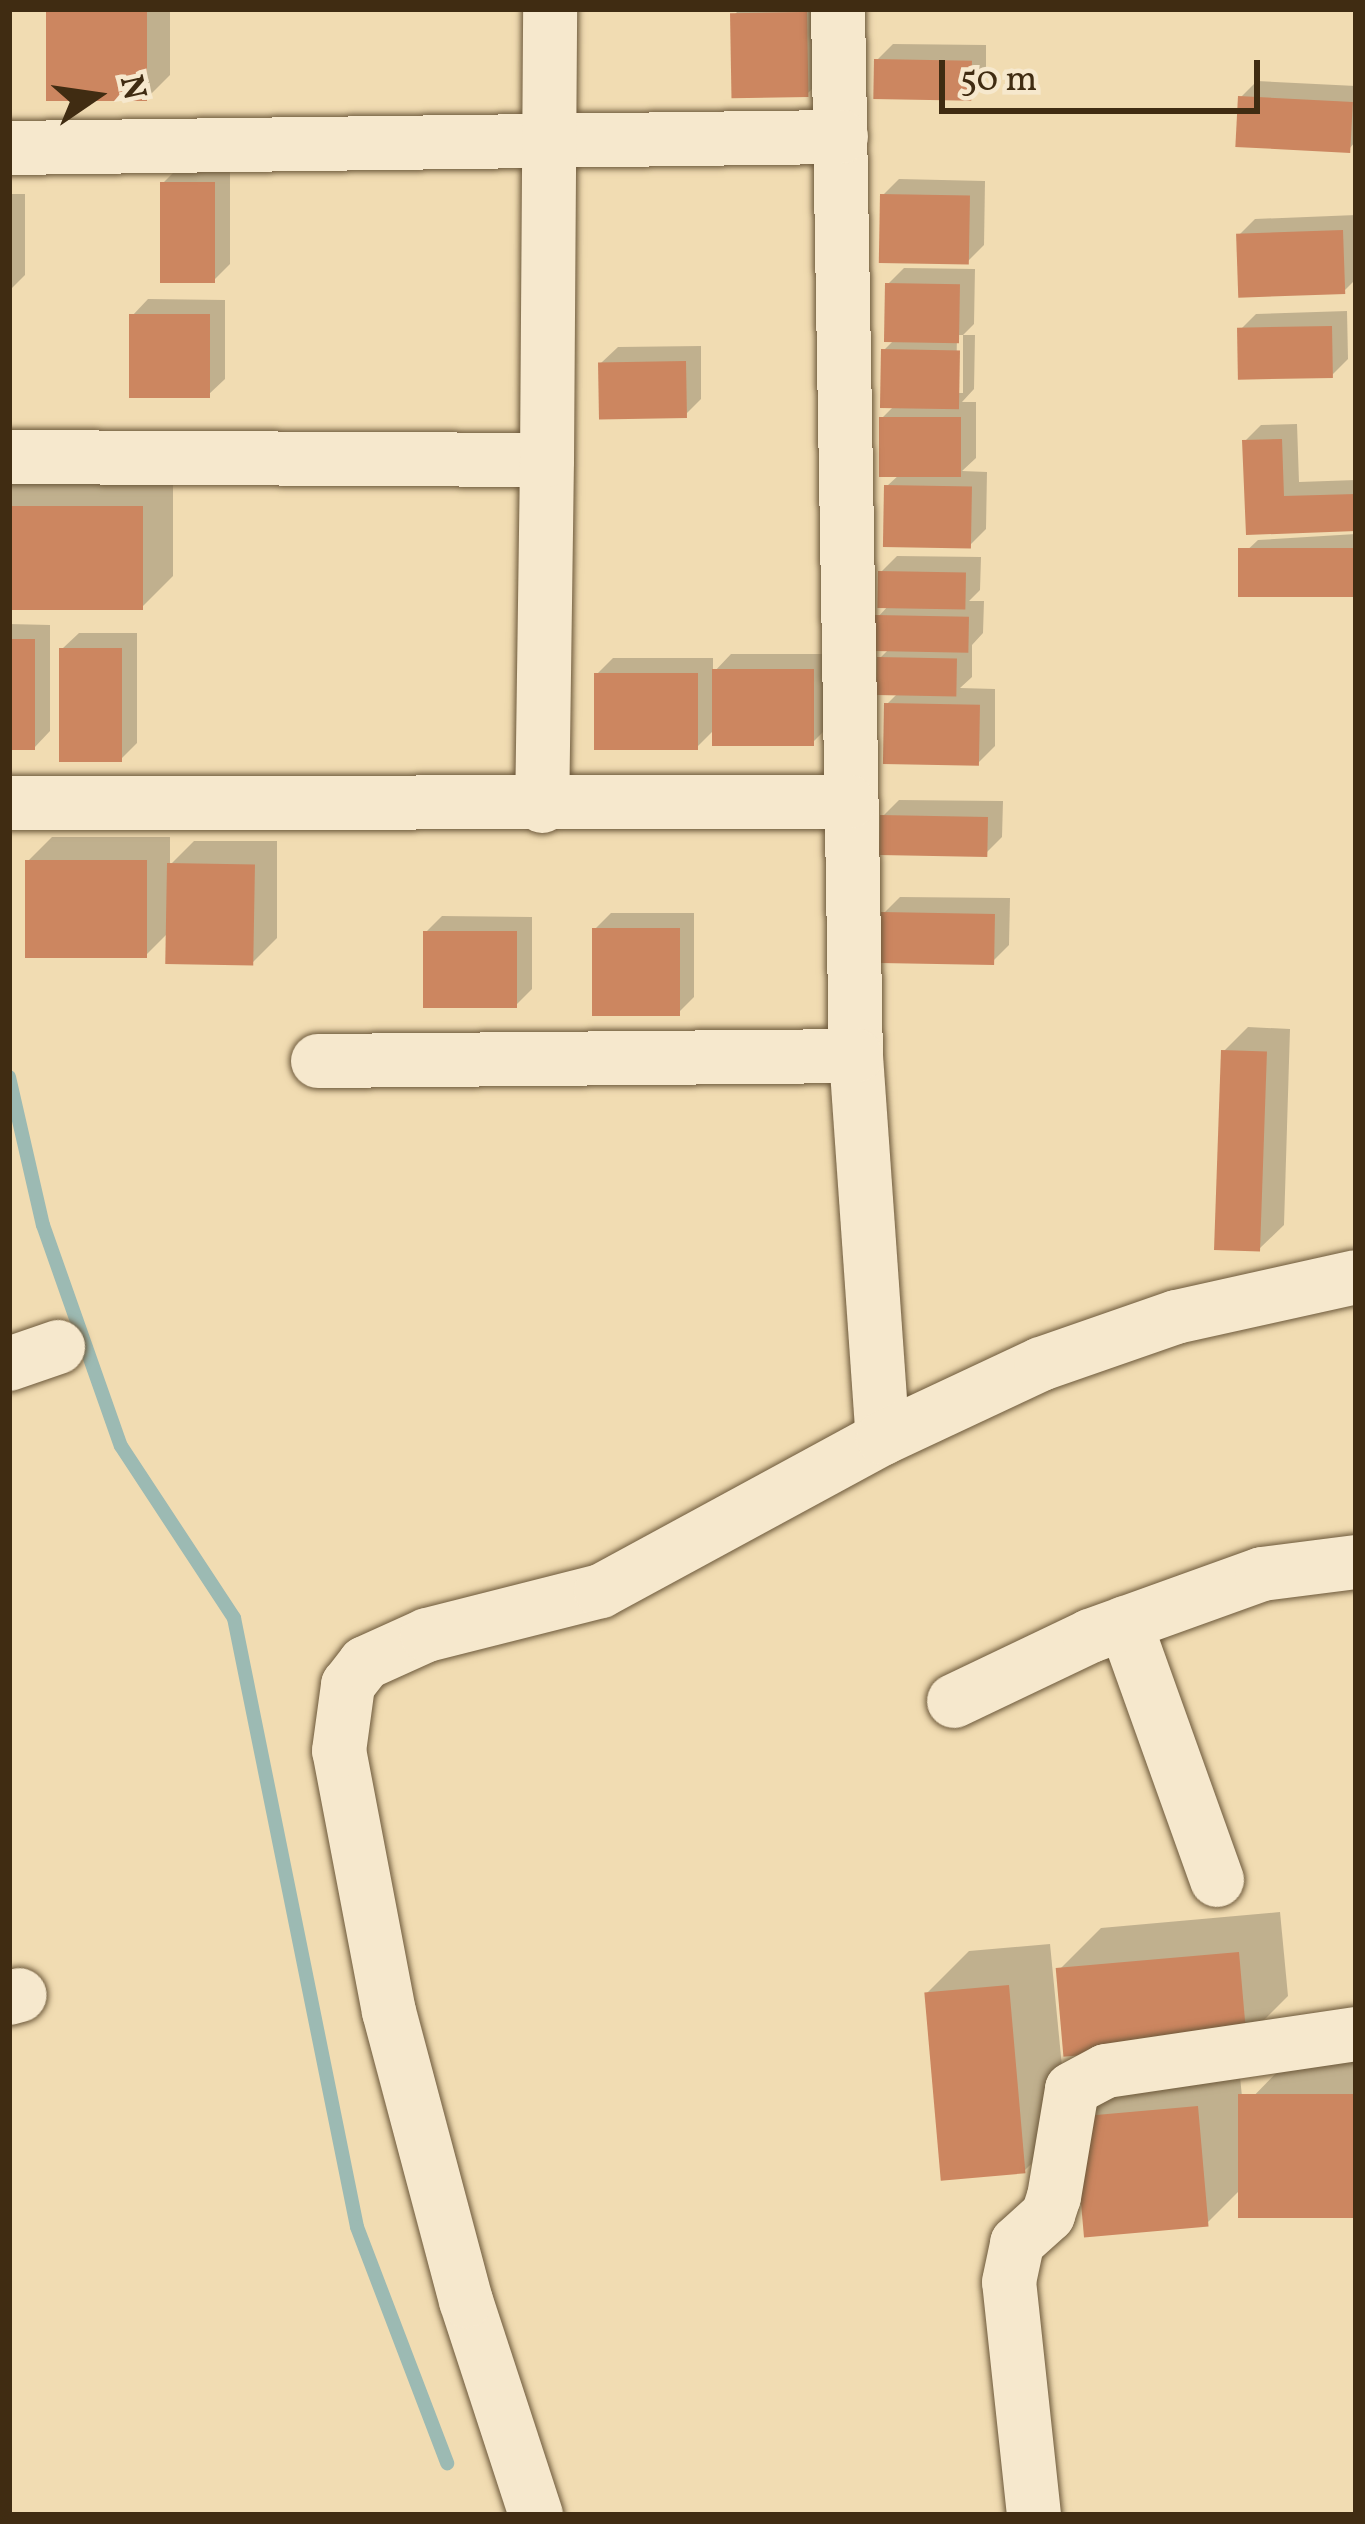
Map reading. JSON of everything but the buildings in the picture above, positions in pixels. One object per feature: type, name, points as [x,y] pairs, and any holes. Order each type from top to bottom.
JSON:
[{"type":"street","points":[[542,806],[550,9]]},
{"type":"street","points":[[838,9],[856,1056],[883,1438]]},
{"type":"street","points":[[9,148],[841,137]]},
{"type":"street","points":[[9,457],[547,460]]},
{"type":"street","points":[[9,803],[542,806],[849,802]]},
{"type":"street","points":[[317,1061],[856,1056]]},
{"type":"street","points":[[536,2515],[466,2301],[389,2012],[339,1751],[348,1685],[393,1648],[601,1591],[883,1438],[1100,1341],[1356,1276]]},
{"type":"street","points":[[953,1701],[1125,1623],[1262,1574],[1356,1562]]},
{"type":"street","points":[[1125,1623],[1217,1880]]},
{"type":"street","points":[[1034,2515],[1009,2282],[1018,2243],[1054,2197],[1072,2089],[1106,2071],[1356,2034]]},
{"type":"waterway","points":[[9,1077],[43,1225],[121,1446],[234,1618],[357,2227],[447,2463]]}]
